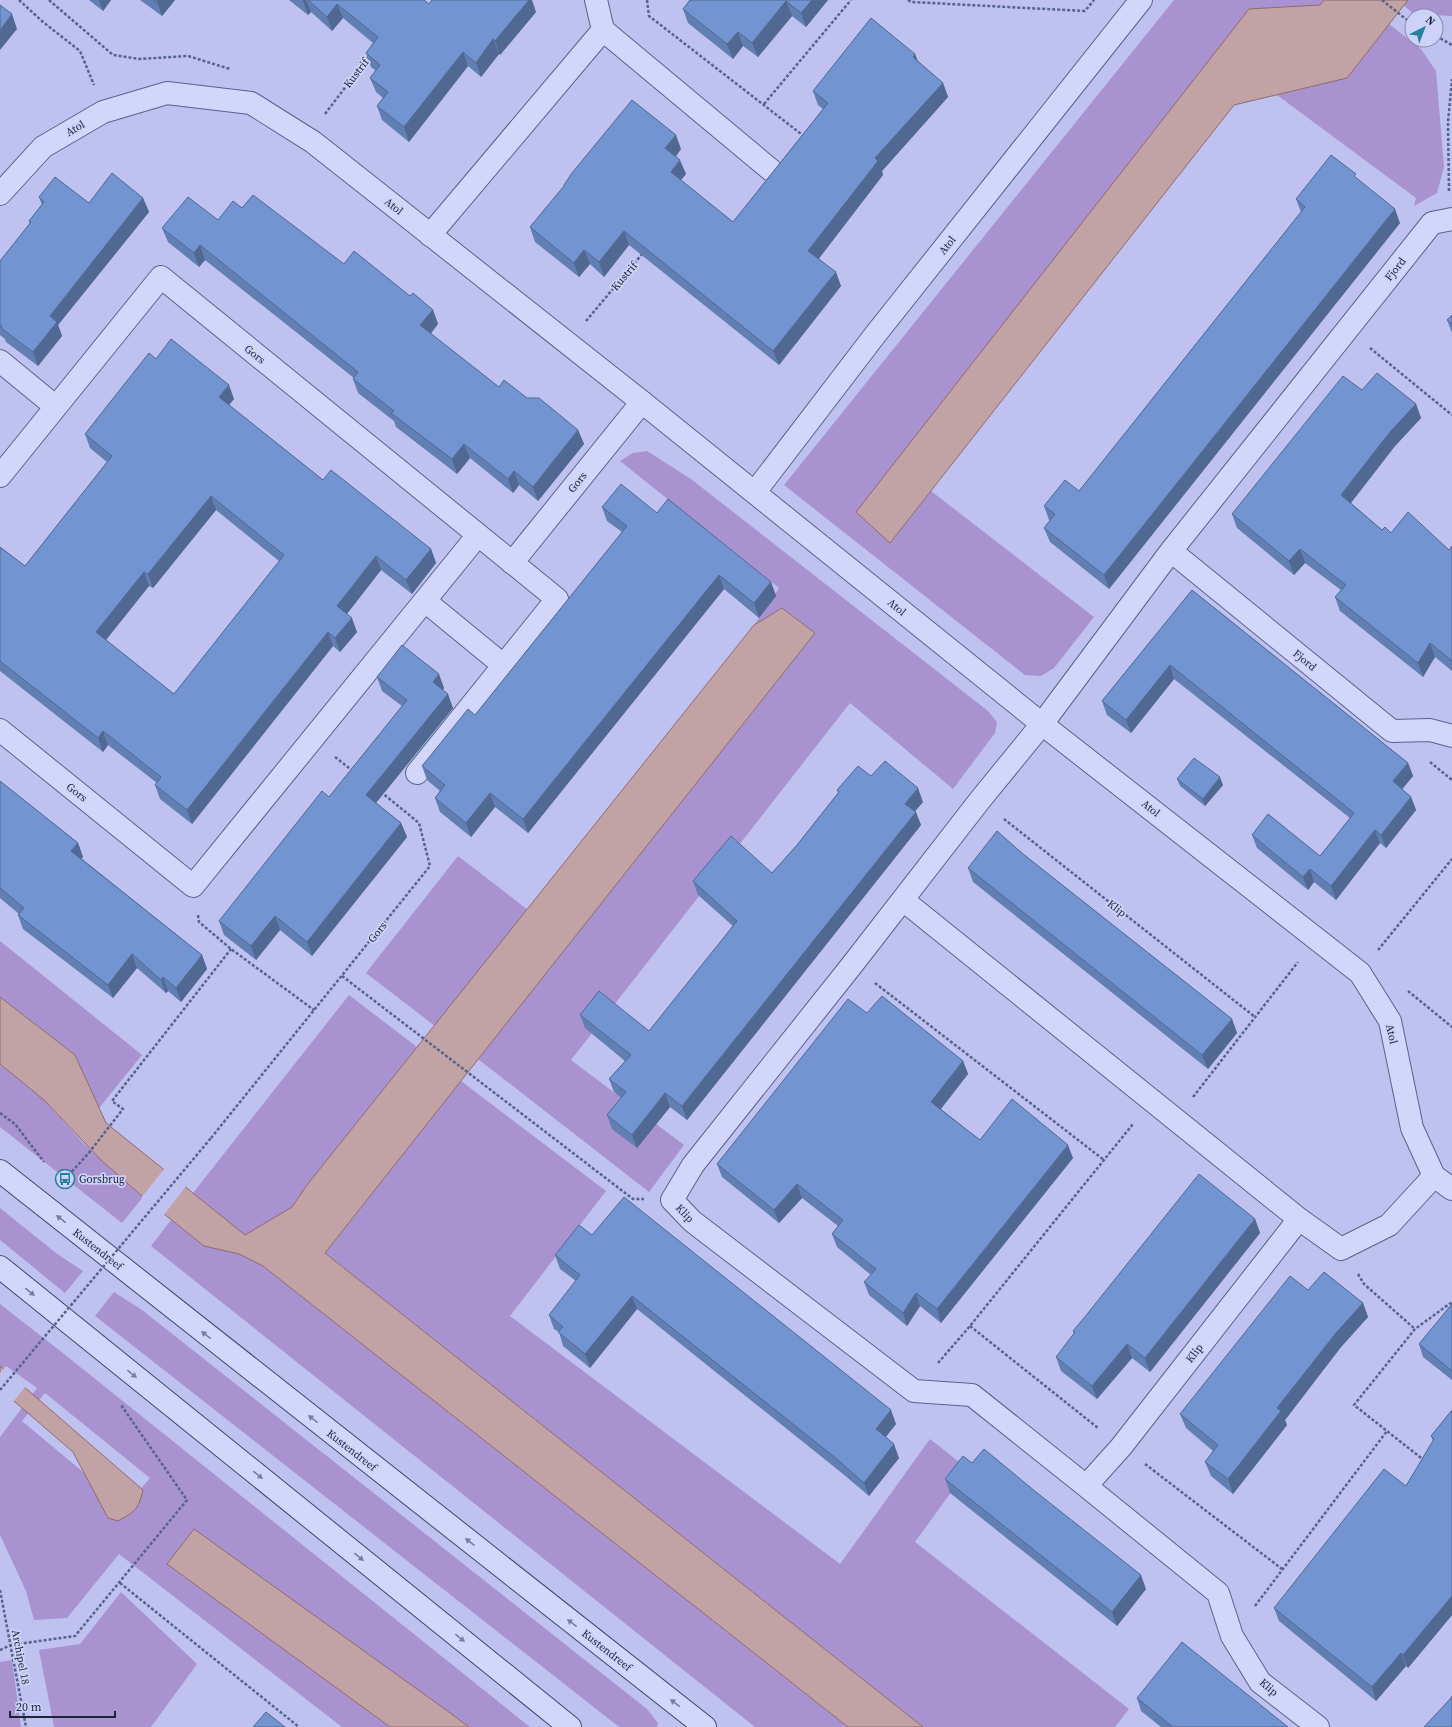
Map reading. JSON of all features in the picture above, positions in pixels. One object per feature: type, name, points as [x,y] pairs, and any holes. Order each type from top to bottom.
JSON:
[{"type":"street","points":[[596,0],[603,30],[771,170]]},
{"type":"street","name":"Atol","points":[[755,492],[870,342],[1141,0]]},
{"type":"street","points":[[430,235],[603,30]]},
{"type":"street","name":"Atol","points":[[0,194],[43,147],[103,112],[166,93],[251,103],[313,142],[755,492],[1042,724],[1360,973],[1390,1021],[1412,1128],[1434,1176],[1452,1189]]},
{"type":"street","name":"Fjord","points":[[1042,724],[1172,551],[1432,223],[1451,219]]},
{"type":"street","name":"Gors","points":[[0,476],[161,278],[557,599],[417,773]]},
{"type":"street","points":[[0,361],[56,407]]},
{"type":"street","name":"Gors","points":[[512,563],[642,402]]},
{"type":"street","points":[[193,886],[478,535]]},
{"type":"street","name":"Fjord","points":[[1172,551],[1392,732],[1430,730],[1452,736]]},
{"type":"street","points":[[424,601],[503,665]]},
{"type":"street","name":"Klip","points":[[1042,724],[980,800],[852,965],[693,1165],[672,1200],[692,1222],[914,1391],[972,1395],[1218,1593],[1232,1636],[1260,1682],[1318,1727]]},
{"type":"street","name":"Gors","points":[[0,730],[193,886]]},
{"type":"street","points":[[903,900],[1176,1118],[1299,1219],[1341,1249],[1389,1225],[1434,1176]]},
{"type":"street","name":"Kustendreef","points":[[0,1171],[705,1727]]},
{"type":"street","name":"Klip","points":[[1086,1486],[1121,1447],[1299,1219]]},
{"type":"street","points":[[0,1267],[570,1727]]},
{"type":"path","points":[[19,0],[43,22],[80,51],[103,112]]},
{"type":"path","points":[[764,104],[851,0]]},
{"type":"path","points":[[908,0],[911,2],[1085,11],[1094,0]]},
{"type":"path","points":[[1382,0],[1404,18]]},
{"type":"path","name":"Kustrif","points":[[288,126],[323,117],[370,55]]},
{"type":"path","points":[[1451,219],[1448,122],[1452,78]]},
{"type":"path","name":"Kustrif","points":[[568,343],[645,251]]},
{"type":"path","points":[[1348,330],[1452,415]]},
{"type":"path","points":[[312,739],[356,774]]},
{"type":"path","name":"Gors","points":[[0,1390],[211,1138],[430,866],[419,822],[375,788]]},
{"type":"path","name":"Klip","points":[[980,800],[1255,1017]]},
{"type":"path","points":[[1360,973],[1452,858]]},
{"type":"path","points":[[193,886],[199,922],[231,949],[314,1010]]},
{"type":"path","points":[[1176,1118],[1317,938]]},
{"type":"path","points":[[65,1179],[88,1154],[123,1109],[112,1101],[231,949]]},
{"type":"path","points":[[852,965],[1104,1160]]},
{"type":"path","points":[[342,976],[633,1199],[672,1200]]},
{"type":"path","points":[[1405,989],[1452,1027]]},
{"type":"path","points":[[914,1391],[970,1326],[1153,1100]]},
{"type":"path","points":[[0,1113],[15,1124],[44,1162]]},
{"type":"path","points":[[1341,1249],[1364,1284],[1415,1329]]},
{"type":"path","points":[[1428,1464],[1354,1405],[1415,1329],[1452,1302]]},
{"type":"path","points":[[0,1650],[11,1645],[75,1636],[187,1500],[121,1406]]},
{"type":"path","points":[[1232,1636],[1387,1431]]},
{"type":"path","points":[[120,1583],[299,1727]]},
{"type":"path","name":"Archipel 18","points":[[0,1590],[26,1727]]},
{"type":"shaded area","points":[[1174,0],[1324,0],[1320,5],[1249,9],[890,542],[931,491],[1094,617],[1054,668],[1041,676],[1025,675],[784,485]]},
{"type":"shaded area","points":[[1324,0],[1408,0],[1347,78],[1234,105],[890,543],[856,512],[1249,9],[1320,5]]},
{"type":"shaded area","points":[[1408,0],[1452,0],[1452,16],[1444,16],[1444,8],[1407,8],[1403,5]]},
{"type":"shaded area","points":[[1389,24],[1404,36],[1404,48],[1421,49],[1436,71],[1444,167],[1437,193],[1414,206],[1416,198],[1277,95],[1347,78]]},
{"type":"shaded area","points":[[647,451],[691,479],[988,711],[997,722],[995,733],[953,789],[850,703],[571,1060],[684,1145],[649,1192],[478,1059],[815,633],[782,608],[754,625],[779,588],[620,461],[633,453]]},
{"type":"shaded area","points":[[782,608],[815,633],[325,1253],[923,1727],[848,1727],[263,1266],[239,1254],[204,1246],[143,1197],[101,1160],[44,1100],[0,1064],[0,997],[75,1055],[106,1123],[245,1235],[292,1207],[307,1185],[754,625]]},
{"type":"shaded area","points":[[458,856],[528,910],[435,1026],[366,973]]},
{"type":"shaded area","points":[[0,941],[142,1055],[99,1108],[75,1055],[0,997]]},
{"type":"shaded area","points":[[349,995],[417,1047],[307,1185],[292,1207],[245,1236],[193,1193]]},
{"type":"shaded area","points":[[0,1064],[44,1100],[84,1144],[143,1197],[122,1223],[0,1127]]},
{"type":"shaded area","points":[[461,1081],[606,1191],[510,1316],[840,1564],[930,1439],[968,1469],[915,1542],[1129,1709],[1115,1727],[923,1727],[325,1253]]},
{"type":"shaded area","points":[[0,1208],[56,1253],[83,1271],[65,1293],[0,1240]]},
{"type":"shaded area","points":[[171,1220],[204,1246],[239,1254],[263,1266],[848,1727],[755,1727],[151,1246]]},
{"type":"shaded area","points":[[114,1292],[142,1310],[647,1709],[658,1723],[657,1727],[620,1727],[614,1723],[95,1316]]},
{"type":"shaded area","points":[[0,1304],[530,1727],[469,1727],[194,1529],[167,1564],[390,1727],[342,1727],[119,1554],[67,1618],[34,1620],[26,1591],[0,1535],[0,1437],[37,1388],[6,1366],[0,1374]],"holes":[[[45,1393],[150,1478],[125,1507],[22,1421]]]},
{"type":"shaded area","points":[[0,1366],[143,1490],[135,1510],[118,1521],[108,1518],[73,1452],[0,1389]]},
{"type":"shaded area","points":[[194,1529],[469,1727],[390,1727],[167,1564]]},
{"type":"shaded area","points":[[121,1592],[197,1664],[151,1727],[54,1727],[39,1650],[80,1644]]},
{"type":"shaded area","points":[[12,1660],[21,1727],[0,1727],[0,1662]]},
{"type":"pier","points":[[165,1168],[187,1185],[163,1216],[141,1198]]},
{"type":"pier","points":[[5,1367],[26,1386],[13,1402],[0,1391],[0,1373]]},
{"type":"building","points":[[308,0],[424,0],[429,4],[432,0],[529,0],[495,41],[493,39],[476,63],[463,52],[404,127],[377,106],[388,92],[370,78],[380,65],[366,53],[378,37],[337,4],[327,17]]},
{"type":"building","points":[[690,0],[812,0],[801,13],[786,1],[752,43],[738,32],[727,44],[683,9]]},
{"type":"building","points":[[0,5],[12,14],[0,30]]},
{"type":"building","points":[[871,18],[915,54],[913,57],[943,83],[875,158],[878,161],[808,251],[836,272],[773,351],[624,231],[599,262],[584,250],[574,263],[530,227],[632,100],[676,135],[665,148],[680,160],[671,172],[733,222],[828,103],[813,91]]},
{"type":"building","points":[[1331,155],[1356,174],[1354,176],[1395,209],[1104,575],[1044,528],[1055,514],[1044,506],[1065,480],[1079,491],[1305,207],[1296,199]]},
{"type":"building","points":[[112,173],[143,198],[50,316],[57,322],[33,352],[1,328],[0,261],[31,222],[29,221],[44,202],[39,197],[55,177],[89,203]]},
{"type":"building","points":[[253,195],[344,264],[354,251],[410,296],[413,293],[433,310],[420,325],[499,387],[504,380],[527,398],[539,398],[578,430],[533,487],[514,471],[508,479],[464,444],[452,459],[391,413],[394,411],[353,379],[358,372],[200,245],[194,253],[162,228],[188,197],[218,220],[233,201],[242,208]]},
{"type":"building","points":[[1452,315],[1452,324],[1447,320]]},
{"type":"building","points":[[171,339],[229,385],[219,397],[323,480],[331,470],[431,549],[406,580],[376,556],[337,606],[352,618],[335,638],[328,632],[187,810],[155,785],[161,777],[103,731],[98,738],[0,661],[0,547],[25,566],[112,456],[85,434],[149,353],[156,359]],"holes":[[[211,496],[284,555],[174,694],[96,632],[144,572],[148,574]]]},
{"type":"building","points":[[1377,373],[1416,404],[1390,432],[1341,495],[1382,530],[1385,527],[1391,533],[1408,512],[1449,550],[1452,546],[1452,661],[1430,643],[1418,663],[1335,597],[1346,585],[1300,549],[1289,561],[1232,514],[1343,376],[1362,390]]},
{"type":"building","points":[[621,484],[657,513],[668,499],[771,582],[754,603],[719,575],[523,819],[490,793],[466,823],[435,798],[445,785],[422,766],[468,709],[475,715],[627,526],[602,507]]},
{"type":"building","points":[[1192,590],[1408,763],[1393,781],[1411,797],[1381,835],[1375,830],[1331,886],[1310,869],[1303,877],[1252,835],[1268,814],[1320,856],[1354,813],[1170,665],[1126,720],[1102,701]]},
{"type":"building","points":[[402,645],[439,674],[433,682],[448,694],[366,795],[401,823],[307,942],[275,916],[251,946],[219,921],[322,791],[329,797],[407,700],[377,677]]},
{"type":"building","points":[[1194,758],[1220,777],[1203,799],[1177,779]]},
{"type":"building","points":[[885,761],[918,788],[905,804],[916,812],[682,1106],[665,1093],[632,1135],[607,1115],[626,1092],[609,1079],[631,1055],[580,1015],[599,991],[649,1031],[737,921],[693,881],[731,836],[772,873],[797,845],[839,792],[837,790],[858,766],[871,776]]},
{"type":"building","points":[[0,781],[78,843],[71,851],[202,955],[176,988],[163,977],[161,980],[132,954],[108,985],[18,915],[24,908],[0,888]]},
{"type":"building","points":[[997,831],[1023,854],[1232,1019],[1202,1055],[968,868]]},
{"type":"building","points":[[882,996],[963,1061],[931,1102],[980,1140],[1012,1099],[1068,1145],[937,1309],[916,1293],[903,1313],[864,1282],[876,1269],[832,1234],[843,1220],[797,1184],[774,1210],[717,1164],[848,999],[867,1013]]},
{"type":"building","points":[[1199,1174],[1255,1219],[1145,1358],[1127,1344],[1092,1386],[1056,1357],[1075,1332],[1073,1331]]},
{"type":"building","points":[[624,1197],[891,1410],[876,1429],[894,1444],[864,1483],[838,1460],[632,1296],[585,1354],[558,1332],[563,1327],[549,1315],[580,1275],[555,1255],[579,1225],[592,1235]]},
{"type":"building","points":[[1324,1272],[1363,1303],[1336,1333],[1277,1408],[1281,1411],[1228,1479],[1205,1462],[1218,1445],[1180,1414],[1290,1276],[1308,1290]]},
{"type":"building","points":[[1452,1304],[1452,1371],[1419,1344]]},
{"type":"building","points":[[1452,1410],[1452,1596],[1403,1655],[1401,1653],[1372,1687],[1274,1608],[1384,1469],[1406,1486],[1434,1439],[1431,1436]]},
{"type":"building","points":[[984,1449],[1141,1575],[1112,1612],[945,1479],[963,1456],[972,1463]]},
{"type":"building","points":[[1182,1642],[1288,1727],[1173,1727],[1137,1698]]},
{"type":"building","points":[[1452,1696],[1452,1727],[1424,1727],[1451,1698]]},
{"type":"building","points":[[266,1712],[285,1727],[253,1727]]},
{"type":"place","name":"Gorsbrug","points":[[65,1179]]}]
